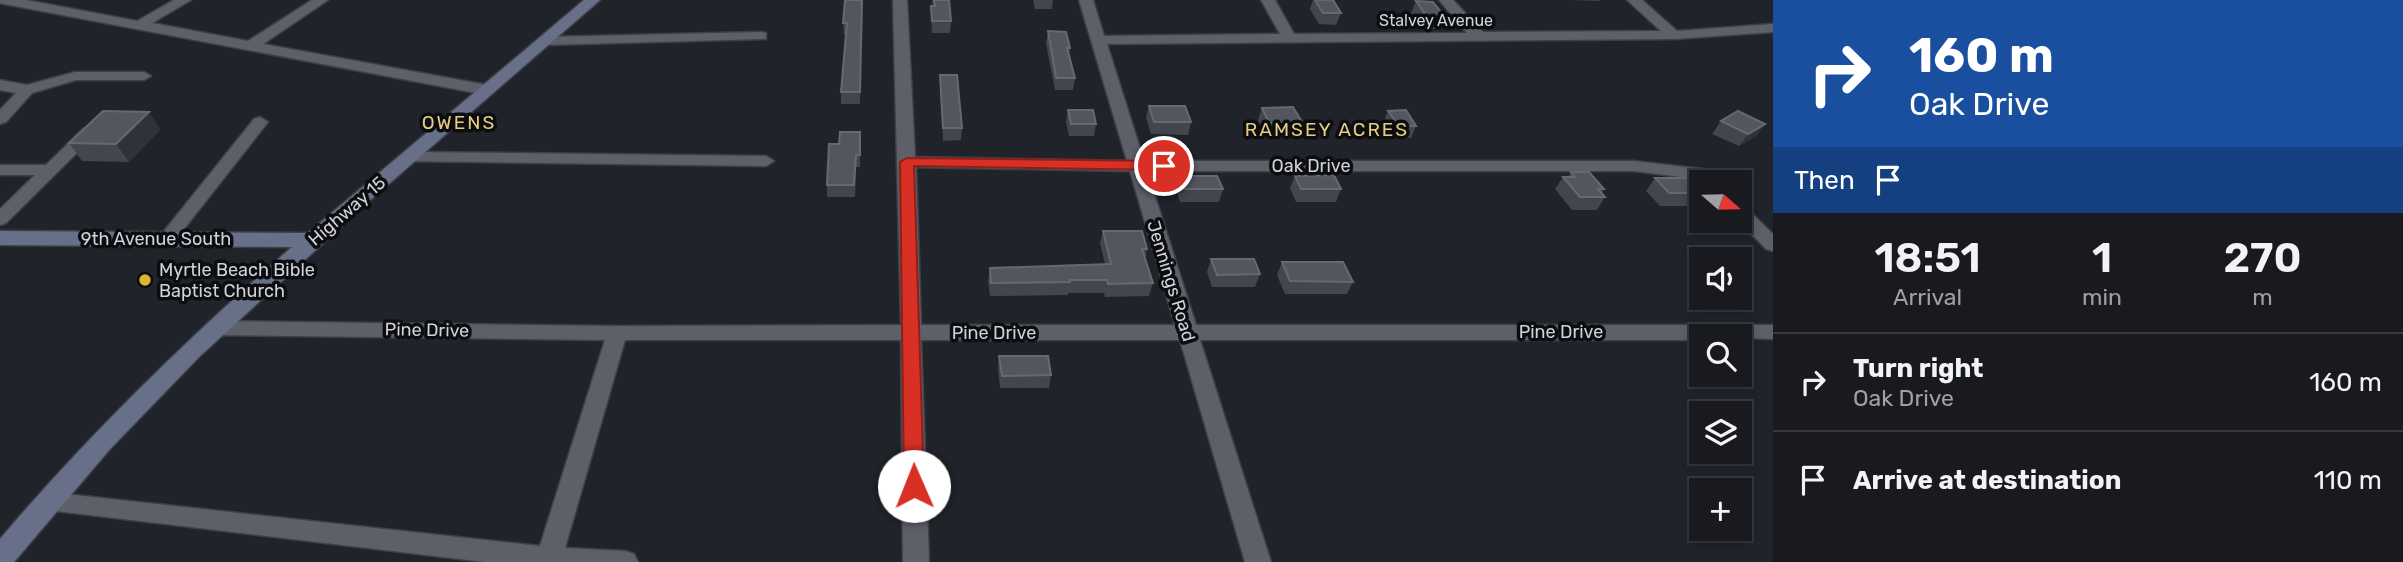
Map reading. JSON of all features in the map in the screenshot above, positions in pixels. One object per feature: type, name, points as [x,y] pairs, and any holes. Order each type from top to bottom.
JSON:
[{"type":"main road","name":"Highway 15","points":[[0,559],[47,502],[136,405],[216,328],[312,240],[593,0]]},
{"type":"main road","name":"9th Avenue South","points":[[0,238],[312,240]]},
{"type":"street","points":[[4,0],[40,3],[137,26],[487,90]]},
{"type":"street","points":[[137,26],[184,0]]},
{"type":"street","points":[[248,47],[321,0]]},
{"type":"street","points":[[900,0],[907,162],[916,562]]},
{"type":"street","name":"Jennings Road","points":[[1086,0],[1258,562]]},
{"type":"street","points":[[1268,0],[1289,37]]},
{"type":"street","points":[[1447,0],[1479,37]]},
{"type":"street","points":[[1634,0],[1674,35]]},
{"type":"street","name":"Stalvey Avenue","points":[[1098,40],[1770,32]]},
{"type":"street","points":[[545,41],[761,36]]},
{"type":"street","points":[[0,85],[27,90],[75,76],[144,75]]},
{"type":"street","points":[[0,119],[27,90]]},
{"type":"street","points":[[0,219],[100,121]]},
{"type":"street","points":[[167,239],[260,122]]},
{"type":"street","points":[[410,157],[766,161]]},
{"type":"street","name":"Oak Drive","points":[[907,162],[1137,166],[1634,166],[1689,172]]},
{"type":"street","points":[[0,170],[50,170]]},
{"type":"street","points":[[1752,224],[1773,245]]},
{"type":"street","name":"Pine Drive","points":[[216,328],[617,333],[1773,332]]},
{"type":"street","points":[[549,558],[617,333]]},
{"type":"street","points":[[47,502],[549,558],[625,562]]},
{"type":"building","points":[[845,0],[862,0],[860,92],[841,92],[847,23],[843,23]]},
{"type":"building","points":[[934,0],[949,0],[951,21],[932,21],[931,6],[935,6]]},
{"type":"building","points":[[1315,0],[1333,0],[1341,13],[1323,13]]},
{"type":"building","points":[[1416,1],[1433,2],[1446,18],[1428,18]]},
{"type":"building","points":[[1048,31],[1066,32],[1075,78],[1056,78]]},
{"type":"building","points":[[940,75],[957,75],[962,128],[943,128]]},
{"type":"building","points":[[1149,106],[1185,106],[1191,122],[1154,122]]},
{"type":"building","points":[[1293,107],[1302,122],[1269,123],[1262,108]]},
{"type":"building","points":[[1068,110],[1093,110],[1096,124],[1071,124]]},
{"type":"building","points":[[1406,110],[1416,126],[1399,126],[1388,111]]},
{"type":"building","points":[[103,111],[149,112],[116,144],[69,143]]},
{"type":"building","points":[[1738,111],[1765,124],[1748,134],[1721,121]]},
{"type":"building","points":[[840,132],[860,132],[860,155],[856,155],[854,185],[827,185],[829,144],[839,144]]},
{"type":"building","points":[[1571,172],[1589,172],[1604,189],[1598,189],[1605,197],[1580,197],[1563,177],[1575,177]]},
{"type":"building","points":[[1334,175],[1341,189],[1301,189],[1295,176]]},
{"type":"building","points":[[1179,176],[1217,176],[1223,189],[1184,189]]},
{"type":"building","points":[[1655,178],[1689,178],[1689,193],[1669,193]]},
{"type":"building","points":[[1103,231],[1142,231],[1147,249],[1142,249],[1153,283],[1108,284],[1107,280],[1070,280],[991,283],[990,268],[1111,264]]},
{"type":"building","points":[[1211,259],[1254,259],[1260,274],[1217,275]]},
{"type":"building","points":[[1282,262],[1343,262],[1353,282],[1290,281]]},
{"type":"building","points":[[999,356],[1048,356],[1051,375],[1002,376]]},
{"type":"place","name":"Myrtle Beach Bible Baptist Church","points":[[145,280]]},
{"type":"district","name":"OWENS","points":[[459,122]]},
{"type":"district","name":"RAMSEY ACRES","points":[[1327,129]]},
{"type":"route","points":[[914,486],[907,162],[1164,166]]}]
